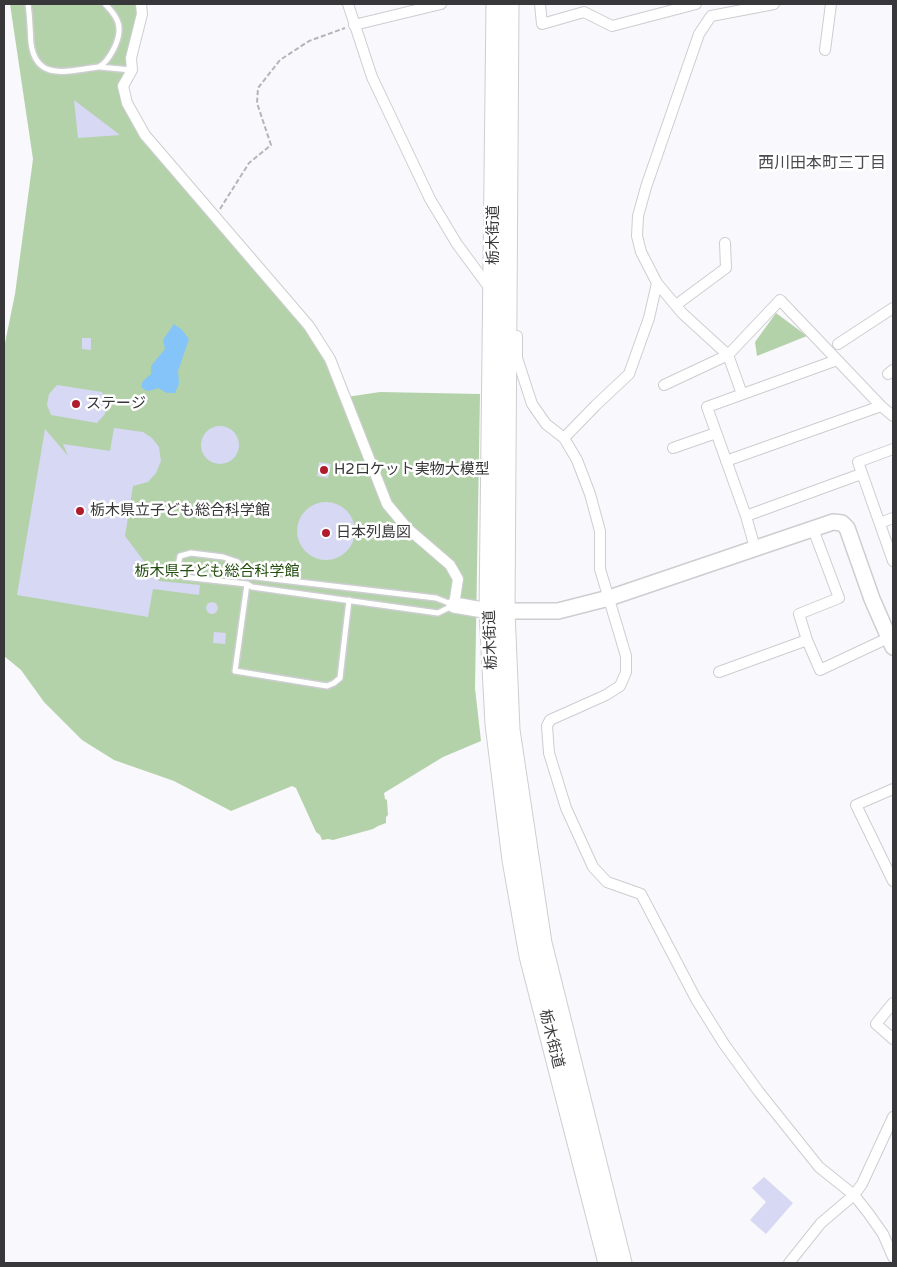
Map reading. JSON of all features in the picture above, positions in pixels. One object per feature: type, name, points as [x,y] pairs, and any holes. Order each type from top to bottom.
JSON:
[{"type":"highway","name":"栃木街道","points":[[496,4],[494,294],[497,611],[510,730],[542,943],[622,1263]]},
{"type":"highway","name":"栃木街道","points":[[509,4],[495,724],[512,860],[529,956],[608,1263]]},
{"type":"street","points":[[141,4],[142,14],[131,58],[132,70],[123,86],[127,103],[145,135],[310,326],[330,359],[387,504],[406,528],[450,565],[458,579],[454,605],[497,611],[558,611],[609,598],[833,522],[842,523],[847,528],[872,599],[891,643],[820,670],[807,640],[799,614],[839,598],[813,529]]},
{"type":"street","points":[[348,4],[372,77],[430,199],[457,244],[494,294]]},
{"type":"street","points":[[354,24],[441,4]]},
{"type":"street","points":[[540,4],[542,24],[584,12],[612,26],[696,4]]},
{"type":"street","points":[[719,4],[723,14]]},
{"type":"street","points":[[742,394],[728,355],[676,305],[658,284],[641,252],[637,236],[638,216],[646,187],[699,34],[711,16],[774,4]]},
{"type":"street","points":[[824,50],[831,4]]},
{"type":"street","points":[[676,305],[726,268],[725,244]]},
{"type":"street","points":[[564,438],[629,374],[649,318],[658,284]]},
{"type":"street","points":[[664,385],[728,355],[780,300],[881,406],[893,416]]},
{"type":"street","points":[[838,344],[893,308]]},
{"type":"street","points":[[517,336],[517,358],[532,404],[546,424],[564,438],[577,460],[590,494],[600,531],[600,569],[626,656],[626,672],[620,686],[606,695],[550,720],[547,726],[549,753],[566,808],[593,867],[607,882],[641,894],[696,999],[724,1044],[819,1167],[854,1195],[882,1234],[893,1257]]},
{"type":"street","points":[[755,548],[746,516],[707,407],[837,360]]},
{"type":"street","points":[[726,461],[881,406]]},
{"type":"street","points":[[673,448],[716,433]]},
{"type":"street","points":[[893,449],[858,462],[893,561]]},
{"type":"street","points":[[746,516],[862,474]]},
{"type":"street","points":[[880,523],[893,518]]},
{"type":"street","points":[[718,672],[807,640]]},
{"type":"street","points":[[893,789],[856,805],[893,881]]},
{"type":"street","points":[[893,1003],[876,1024],[893,1039]]},
{"type":"street","points":[[789,1263],[821,1223],[854,1195],[893,1117]]},
{"type":"lane","points":[[28,4],[31,18],[32,54],[43,68],[52,71],[99,67],[132,70]]},
{"type":"lane","points":[[99,67],[105,64],[111,54],[119,28],[114,14],[105,4]]},
{"type":"lane","points":[[191,553],[223,557],[238,562],[246,576],[436,598],[454,605],[438,613],[252,587],[247,584],[184,577],[177,570],[180,556],[191,553]]},
{"type":"lane","points":[[247,584],[235,671],[327,686],[340,678],[349,600]]},
{"type":"path","points":[[215,216],[249,163],[271,145],[257,102],[258,88],[280,60],[309,41],[354,24]]},
{"type":"green space","name":"栃木県子ども総合科学館","points":[[10,4],[136,4],[139,15],[127,71],[117,86],[125,110],[140,138],[227,235],[305,330],[325,362],[340,398],[380,392],[480,394],[475,688],[481,741],[443,757],[384,793],[387,800],[388,815],[386,823],[373,829],[333,840],[322,840],[316,832],[296,788],[292,786],[231,811],[174,781],[114,760],[82,740],[44,702],[21,670],[4,656],[4,348],[15,294],[33,159]]},
{"type":"green space","points":[[776,313],[807,336],[757,356],[755,342]]},
{"type":"water","points":[[174,324],[189,339],[178,371],[179,384],[175,393],[167,393],[158,388],[147,391],[141,387],[143,381],[151,374],[151,366],[165,349],[163,340]]},
{"type":"building","points":[[74,100],[120,135],[78,138]]},
{"type":"building","points":[[82,338],[91,338],[91,350],[82,349]]},
{"type":"building","name":"ステージ","points":[[57,385],[102,392],[106,402],[105,414],[97,423],[51,415],[47,405],[49,394]]},
{"type":"building","points":[[220,426],[233,432],[239,445],[233,458],[220,464],[207,458],[201,445],[207,432]]},
{"type":"building","name":"栃木県立子ども総合科学館","points":[[114,428],[143,432],[152,438],[159,447],[161,461],[156,473],[148,482],[133,486],[125,536],[159,581],[200,585],[199,595],[153,589],[148,617],[17,595],[45,429],[68,456],[63,444],[110,451]]},
{"type":"building","name":"H2ロケット実物大模型","points":[[319,462],[331,464],[328,478],[317,476]]},
{"type":"building","name":"日本列島図","points":[[326,502],[342,507],[350,515],[355,531],[350,547],[342,555],[326,560],[310,555],[302,547],[297,531],[302,515],[310,507]]},
{"type":"building","points":[[214,602],[217,603],[217,613],[210,614],[207,613],[206,606],[207,603]]},
{"type":"building","points":[[214,632],[226,633],[225,644],[213,643]]},
{"type":"building","points":[[764,1177],[793,1203],[766,1234],[750,1220],[766,1202],[752,1188]]},
{"type":"place","name":"ステージ","points":[[76,404]]},
{"type":"place","name":"H2ロケット実物大模型","points":[[324,470]]},
{"type":"place","name":"栃木県立子ども総合科学館","points":[[80,511]]},
{"type":"place","name":"日本列島図","points":[[326,533]]},
{"type":"district","name":"西川田本町三丁目","points":[[822,164]]}]
